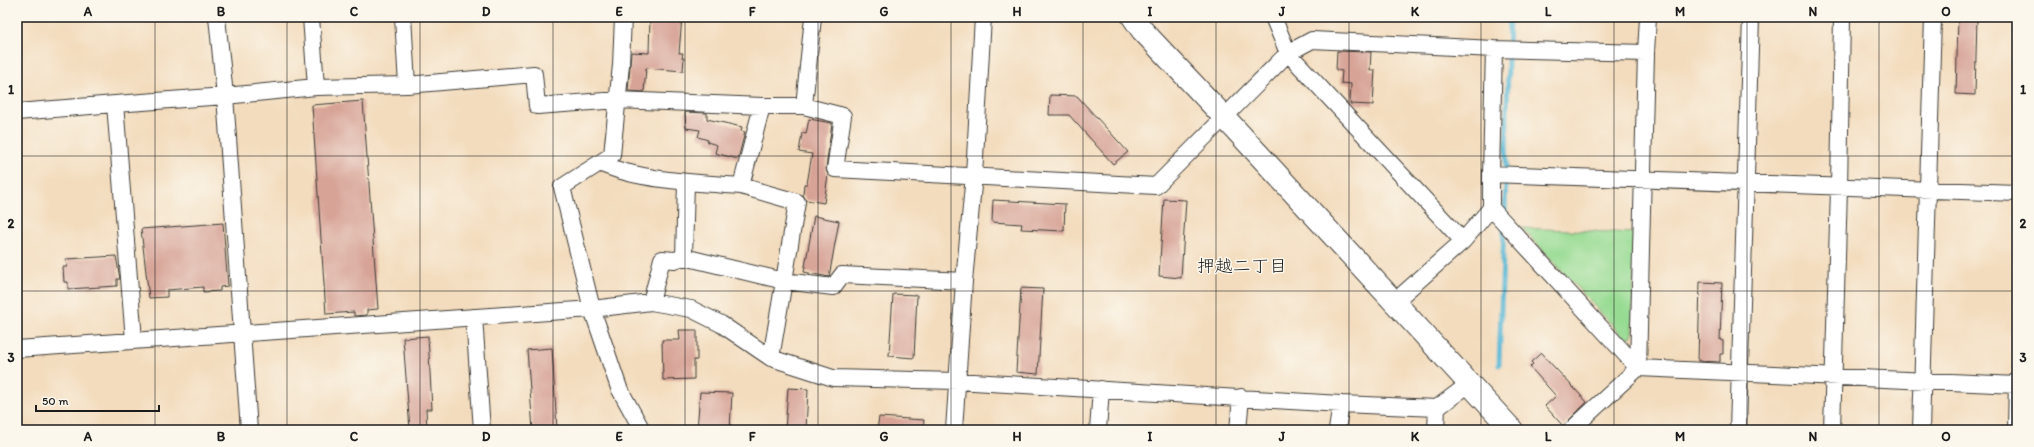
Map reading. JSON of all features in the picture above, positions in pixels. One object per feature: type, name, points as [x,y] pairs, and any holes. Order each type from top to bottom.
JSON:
[{"type":"street","points":[[217,17],[225,96],[249,430]]},
{"type":"street","points":[[311,17],[316,87]]},
{"type":"street","points":[[403,17],[407,85]]},
{"type":"street","points":[[623,17],[618,100],[612,156],[562,187],[592,309],[619,388],[642,430]]},
{"type":"street","points":[[804,106],[813,17]]},
{"type":"street","points":[[954,430],[964,281],[974,175],[984,17]]},
{"type":"street","points":[[1133,17],[1142,30],[1512,430]]},
{"type":"street","points":[[1273,17],[1288,53],[1463,241]]},
{"type":"street","points":[[1571,430],[1638,368],[1648,17]]},
{"type":"street","points":[[1738,430],[1751,17]]},
{"type":"street","points":[[1832,430],[1842,17]]},
{"type":"street","points":[[1922,430],[1933,17]]},
{"type":"street","points":[[17,112],[225,96],[316,87],[407,85],[534,74],[537,106],[618,100],[762,106],[804,106],[843,116],[835,169],[974,175],[1156,186],[1288,53],[1312,40],[1503,49],[1646,53]]},
{"type":"street","points":[[1394,302],[1463,241],[1494,211],[1500,175],[1503,49]]},
{"type":"street","points":[[115,104],[134,340]]},
{"type":"street","points":[[741,186],[762,106]]},
{"type":"street","points":[[600,163],[614,170],[686,182],[741,186],[797,202],[771,358]]},
{"type":"street","points":[[1500,175],[2017,193]]},
{"type":"street","points":[[684,256],[686,182]]},
{"type":"street","points":[[1494,211],[1638,368],[1740,374],[2017,385]]},
{"type":"street","points":[[651,302],[662,259],[675,260],[684,256],[784,281],[832,288],[842,275],[964,281]]},
{"type":"street","points":[[17,349],[592,309],[651,302],[691,308],[721,324],[771,358],[833,378],[957,381],[1341,404],[1437,408],[1469,384]]},
{"type":"street","points":[[474,317],[482,430]]},
{"type":"street","points":[[2016,430],[2017,380]]},
{"type":"street","points":[[1098,430],[1101,389]]},
{"type":"street","points":[[1238,430],[1241,397]]},
{"type":"street","points":[[1337,430],[1341,404]]},
{"type":"street","points":[[1436,430],[1437,408]]},
{"type":"green space","points":[[1522,228],[1635,233],[1632,336],[1625,339]]},
{"type":"building","points":[[650,17],[682,17],[679,53],[683,53],[683,71],[646,68],[644,92],[628,91],[631,52],[649,53]]},
{"type":"building","points":[[1958,17],[1977,17],[1975,95],[1956,94]]},
{"type":"building","points":[[1337,51],[1371,52],[1370,70],[1375,70],[1373,105],[1350,104],[1351,84],[1341,83],[1342,71],[1336,70]]},
{"type":"building","points":[[1050,95],[1077,96],[1128,152],[1113,164],[1069,115],[1049,115]]},
{"type":"building","points":[[363,101],[378,309],[367,310],[367,315],[354,316],[354,312],[326,314],[312,105]]},
{"type":"building","points":[[685,112],[707,113],[707,119],[742,127],[741,131],[745,132],[738,159],[715,153],[717,145],[698,137],[700,130],[686,128]]},
{"type":"building","points":[[809,119],[832,123],[826,168],[828,175],[824,203],[806,200],[803,195],[804,184],[807,184],[812,154],[799,152],[802,133],[806,134]]},
{"type":"building","points":[[1164,199],[1186,200],[1181,278],[1159,276]]},
{"type":"building","points":[[993,200],[1065,204],[1064,231],[1021,229],[1022,224],[992,222]]},
{"type":"building","points":[[814,216],[839,221],[829,277],[804,272]]},
{"type":"building","points":[[223,223],[228,286],[220,287],[220,291],[203,292],[203,287],[167,290],[167,297],[149,298],[141,229]]},
{"type":"building","points":[[116,256],[120,279],[117,279],[117,286],[68,289],[68,282],[64,282],[63,267],[67,267],[66,259]]},
{"type":"building","points":[[1700,282],[1722,283],[1720,340],[1723,341],[1723,354],[1720,354],[1720,362],[1698,361]]},
{"type":"building","points":[[1021,288],[1043,289],[1038,374],[1016,372]]},
{"type":"building","points":[[893,294],[917,295],[914,358],[889,356]]},
{"type":"building","points":[[679,330],[697,330],[697,360],[694,360],[694,379],[663,380],[662,340],[680,340]]},
{"type":"building","points":[[428,336],[432,409],[426,409],[427,430],[410,430],[403,338]]},
{"type":"building","points":[[552,348],[557,429],[533,430],[527,350]]},
{"type":"building","points":[[1541,353],[1587,402],[1563,426],[1545,406],[1556,396],[1530,367],[1533,364],[1531,362]]},
{"type":"building","points":[[788,388],[808,389],[806,430],[785,430]]},
{"type":"building","points":[[700,392],[732,393],[730,430],[697,430]]},
{"type":"building","points":[[879,417],[924,420],[923,430],[877,430]]},
{"type":"waterway","points":[[1505,216],[1509,17]]},
{"type":"waterway","points":[[1499,365],[1504,228]]},
{"type":"district","name":"押越二丁目","points":[[1242,266]]}]
